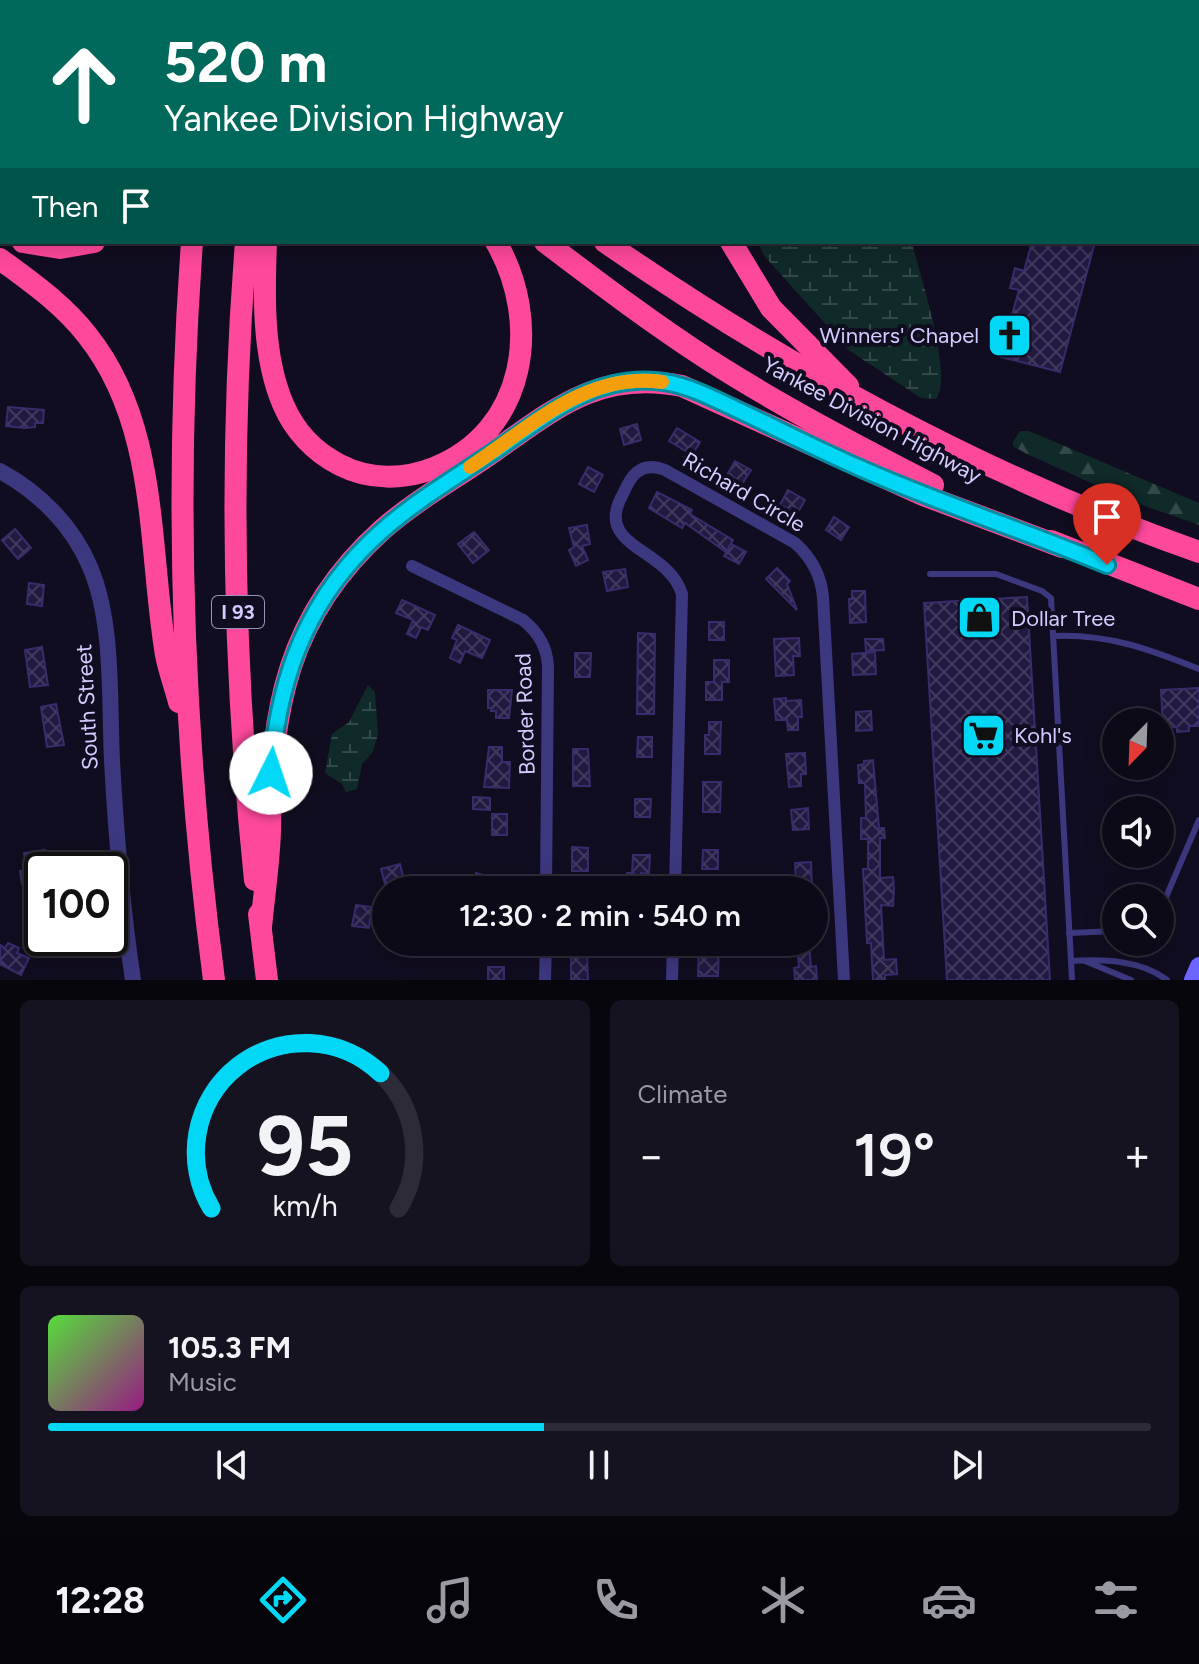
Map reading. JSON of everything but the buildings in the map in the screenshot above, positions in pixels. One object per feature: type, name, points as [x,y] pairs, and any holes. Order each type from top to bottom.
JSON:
[{"type":"highway","points":[[35,244],[60,248],[83,244]]},
{"type":"highway","name":"I 93","points":[[192,244],[185,364],[183,510],[190,741],[214,980]]},
{"type":"highway","name":"I 93","points":[[246,244],[237,409],[237,586],[245,770],[267,980]]},
{"type":"highway","points":[[266,244],[270,355],[280,396],[290,419],[308,441],[336,463],[363,474],[392,477],[426,471],[454,459],[491,426],[508,399],[520,358],[521,315],[512,272],[497,244]]},
{"type":"highway","name":"Yankee Division Highway","points":[[548,244],[669,333],[758,390],[888,462],[1062,547],[1199,599]]},
{"type":"highway","name":"Yankee Division Highway","points":[[608,244],[743,333],[869,406],[1032,486],[1199,552]]},
{"type":"highway","points":[[732,244],[771,308],[869,406]]},
{"type":"highway","points":[[0,259],[48,296],[85,332],[111,371],[129,409],[149,508],[166,656],[190,741]]},
{"type":"highway","points":[[261,927],[270,832],[269,790],[274,732],[290,667],[314,613],[346,567],[383,529],[534,422],[574,398],[619,383],[655,381],[682,386],[910,490],[1062,547]]},
{"type":"main road","points":[[1193,980],[1199,966]]},
{"type":"street","name":"Richard Circle","points":[[675,876],[682,594],[669,570],[620,533],[613,516],[632,477],[652,466],[665,470],[795,543],[812,561],[820,578],[844,980]]},
{"type":"street","name":"South Street","points":[[0,471],[23,484],[52,511],[80,547],[96,582],[104,622],[115,816],[133,980]]},
{"type":"street","name":"Border Road","points":[[412,566],[523,620],[535,630],[543,643],[548,666],[546,876]]},
{"type":"street","points":[[545,980],[546,956]]},
{"type":"street","points":[[672,980],[673,956]]},
{"type":"lane","points":[[930,574],[990,573],[1042,591],[1052,602],[1072,980]]},
{"type":"lane","points":[[1054,636],[1096,636],[1143,648],[1199,669]]},
{"type":"lane","points":[[1172,884],[1199,820]]},
{"type":"lane","points":[[1069,933],[1102,932]]},
{"type":"lane","points":[[1082,960],[1131,980]]},
{"type":"lane","points":[[1071,961],[1133,965],[1167,980]]},
{"type":"green space","points":[[758,244],[913,244],[938,347],[941,369],[936,399],[921,398],[850,351],[765,257]]},
{"type":"green space","points":[[1020,431],[1029,431],[1199,503],[1199,525],[1131,501],[1025,453],[1013,446]]},
{"type":"green space","points":[[368,685],[375,692],[378,735],[372,753],[362,764],[357,789],[346,792],[342,784],[325,773],[332,734],[349,722]]},
{"type":"slow traffic","points":[[470,467],[566,401],[596,388],[619,383],[662,382]]},
{"type":"place","name":"Winners' Chapel","points":[[1010,335]]},
{"type":"place","name":"Dollar Tree","points":[[980,618]]},
{"type":"place","name":"Kohl's","points":[[983,735]]},
{"type":"route","points":[[271,773],[274,732],[290,667],[314,613],[346,567],[383,529],[406,511],[566,401],[596,388],[655,381],[682,386],[923,495],[1107,565]]}]
